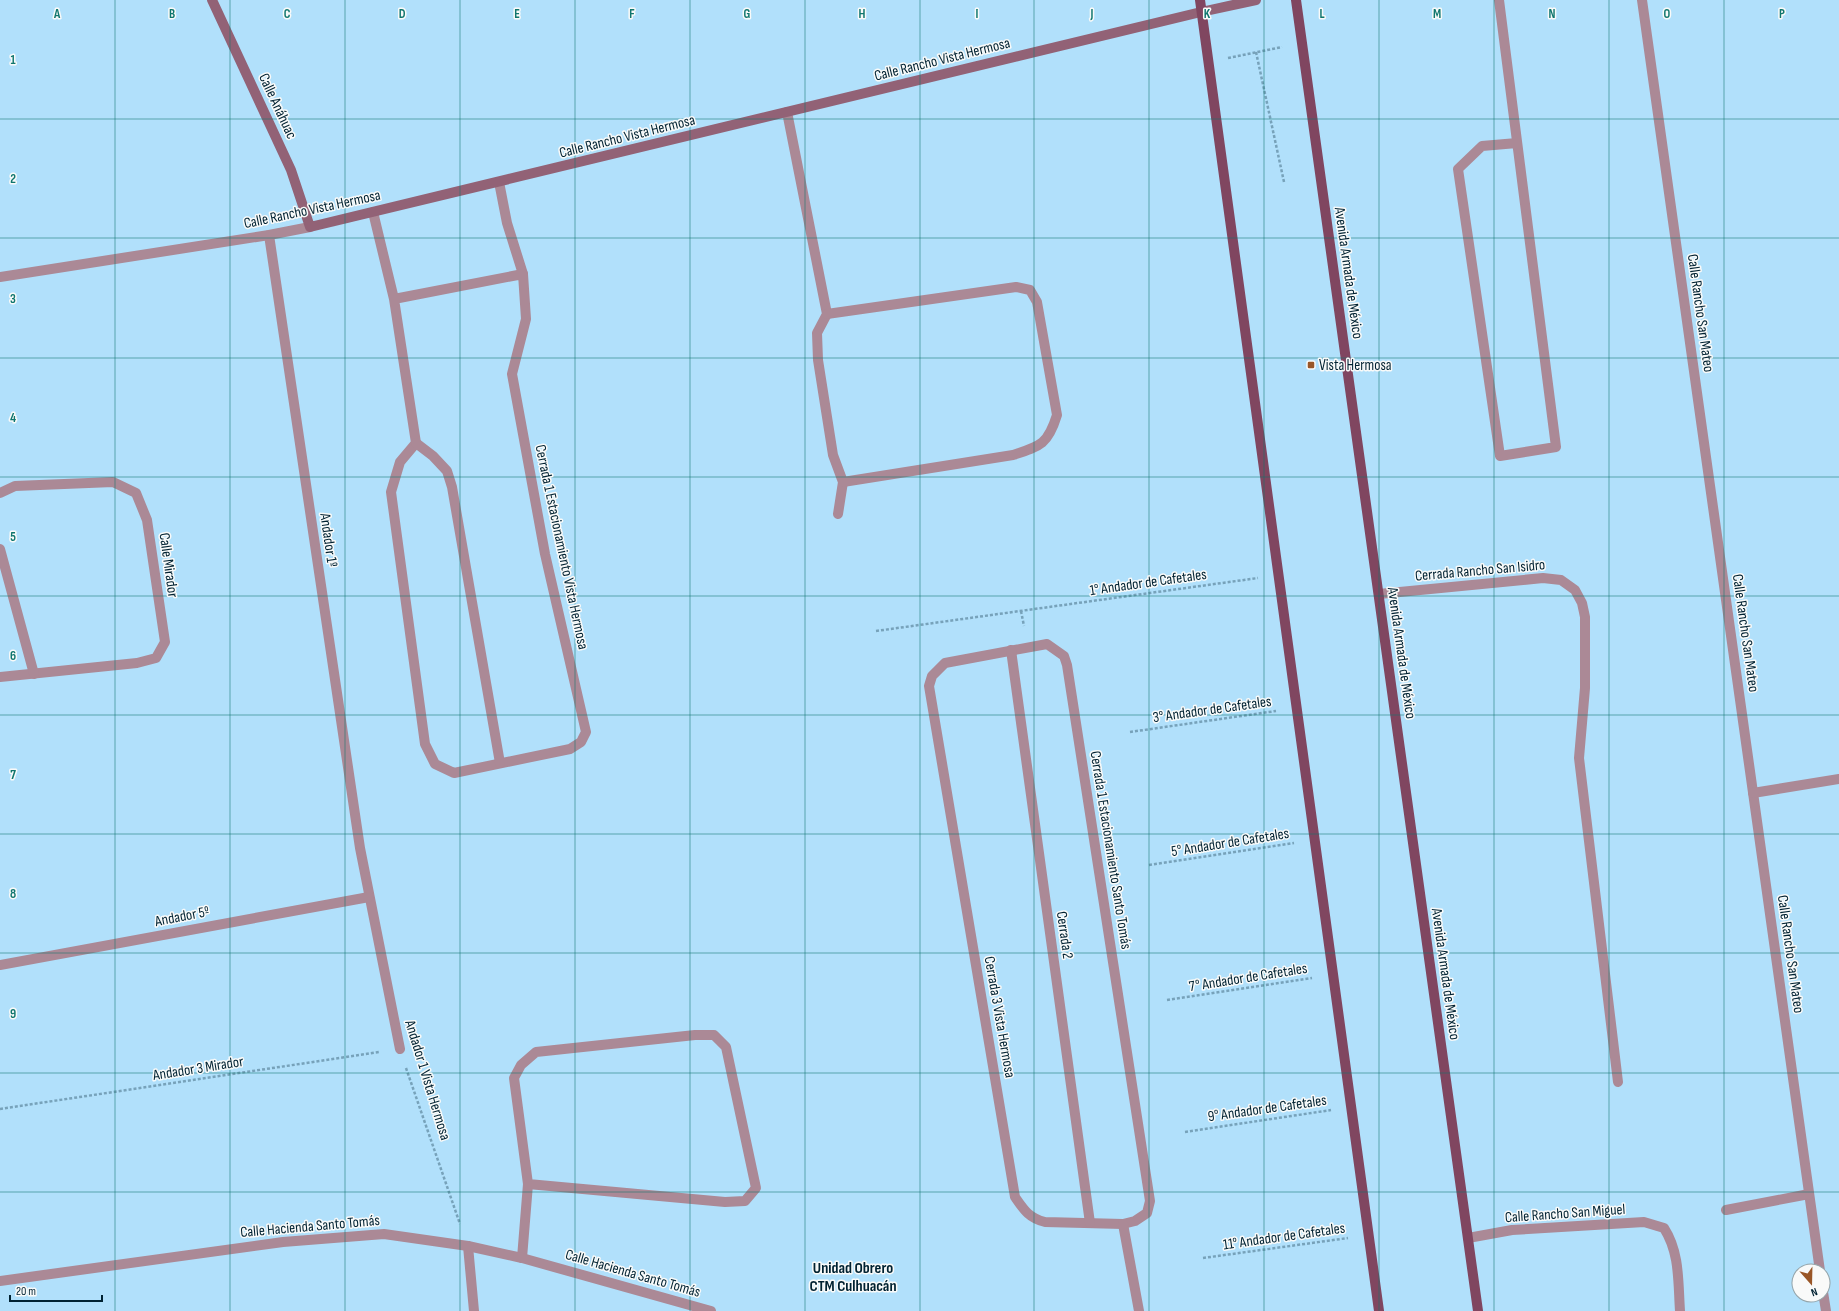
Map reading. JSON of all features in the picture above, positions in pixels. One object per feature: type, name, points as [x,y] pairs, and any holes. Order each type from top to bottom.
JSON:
[{"type":"main road","points":[[1200,0],[1379,1311]]},
{"type":"main road","name":"Avenida Armada de México","points":[[1296,0],[1478,1311]]},
{"type":"street","name":"Calle Anáhuac","points":[[212,0],[291,170],[310,227]]},
{"type":"street","name":"Calle Rancho Vista Hermosa","points":[[0,277],[269,236],[310,227],[1256,0]]},
{"type":"street","points":[[1499,0],[1556,447],[1500,456],[1458,169],[1482,146],[1517,143]]},
{"type":"street","name":"Calle Rancho San Mateo","points":[[1642,0],[1819,1263]]},
{"type":"street","points":[[787,112],[827,314],[817,333],[818,360],[833,455],[844,482],[838,514]]},
{"type":"street","name":"Cerrada 1 Estacionamiento Vista Hermosa","points":[[416,443],[400,462],[391,492],[425,744],[435,764],[454,773],[570,749],[581,742],[586,732],[546,554],[512,374],[526,319],[523,274],[508,224],[499,182]]},
{"type":"street","points":[[373,212],[394,299],[416,443],[433,456],[447,471],[450,482],[500,763]]},
{"type":"street","name":"Andador 1º","points":[[269,236],[360,848]]},
{"type":"street","points":[[394,299],[523,274]]},
{"type":"street","points":[[827,314],[1016,288],[1030,290],[1037,302],[1057,415],[1052,433],[1038,447],[1013,455],[844,482]]},
{"type":"street","name":"Calle Mirador","points":[[0,493],[15,486],[113,482],[136,494],[147,520],[165,642],[156,658],[137,663],[0,677]]},
{"type":"street","points":[[0,549],[34,674]]},
{"type":"street","name":"Cerrada Rancho San Isidro","points":[[1379,594],[1543,578],[1562,580],[1575,590],[1582,603],[1585,617],[1585,688],[1579,758],[1618,1082]]},
{"type":"street","name":"Cerrada 1 Estacionamiento Santo Tomás","points":[[929,686],[932,676],[946,664],[1047,644],[1064,656],[1067,665],[1150,1201]]},
{"type":"street","name":"Cerrada 2","points":[[1011,650],[1090,1223]]},
{"type":"street","name":"Cerrada 3 Vista Hermosa","points":[[929,686],[1015,1197],[1025,1212],[1033,1219],[1045,1222],[1123,1224],[1136,1221],[1147,1213],[1150,1201]]},
{"type":"street","points":[[1754,793],[1839,779]]},
{"type":"street","name":"Andador 1 Vista Hermosa","points":[[360,848],[400,1049]]},
{"type":"street","name":"Andador 5º","points":[[0,965],[369,897]]},
{"type":"street","points":[[522,1258],[528,1184],[514,1078],[520,1065],[536,1052],[696,1035],[714,1035],[726,1047],[756,1188],[745,1201],[725,1202],[528,1184]]},
{"type":"street","points":[[1726,1210],[1809,1194]]},
{"type":"street","name":"Calle Rancho San Miguel","points":[[1468,1238],[1512,1230],[1644,1222],[1664,1228],[1672,1241],[1676,1254],[1680,1311]]},
{"type":"street","points":[[1123,1224],[1139,1311]]},
{"type":"street","name":"Calle Hacienda Santo Tomás","points":[[0,1281],[283,1242],[384,1234],[468,1246],[522,1258],[711,1311]]},
{"type":"street","points":[[468,1246],[474,1311]]},
{"type":"path","points":[[1208,62],[1302,43]]},
{"type":"path","points":[[1256,52],[1284,182]]},
{"type":"path","name":"1° Andador de Cafetales","points":[[876,631],[1278,575]]},
{"type":"path","name":"3° Andador de Cafetales","points":[[1130,732],[1296,709]]},
{"type":"path","name":"5° Andador de Cafetales","points":[[1149,865],[1314,840]]},
{"type":"path","name":"7° Andador de Cafetales","points":[[1167,1000],[1332,975]]},
{"type":"path","name":"Andador 3 Mirador","points":[[0,1109],[400,1049]]},
{"type":"path","name":"Andador 1 Vista Hermosa","points":[[400,1049],[468,1246]]},
{"type":"path","name":"9° Andador de Cafetales","points":[[1185,1132],[1351,1107]]},
{"type":"path","name":"11° Andador de Cafetales","points":[[1202,1258],[1369,1235]]},
{"type":"place","name":"Vista Hermosa","points":[[1311,365]]},
{"type":"district","name":"Unidad Obrero CTM Culhuacán","points":[[853,1276]]}]
